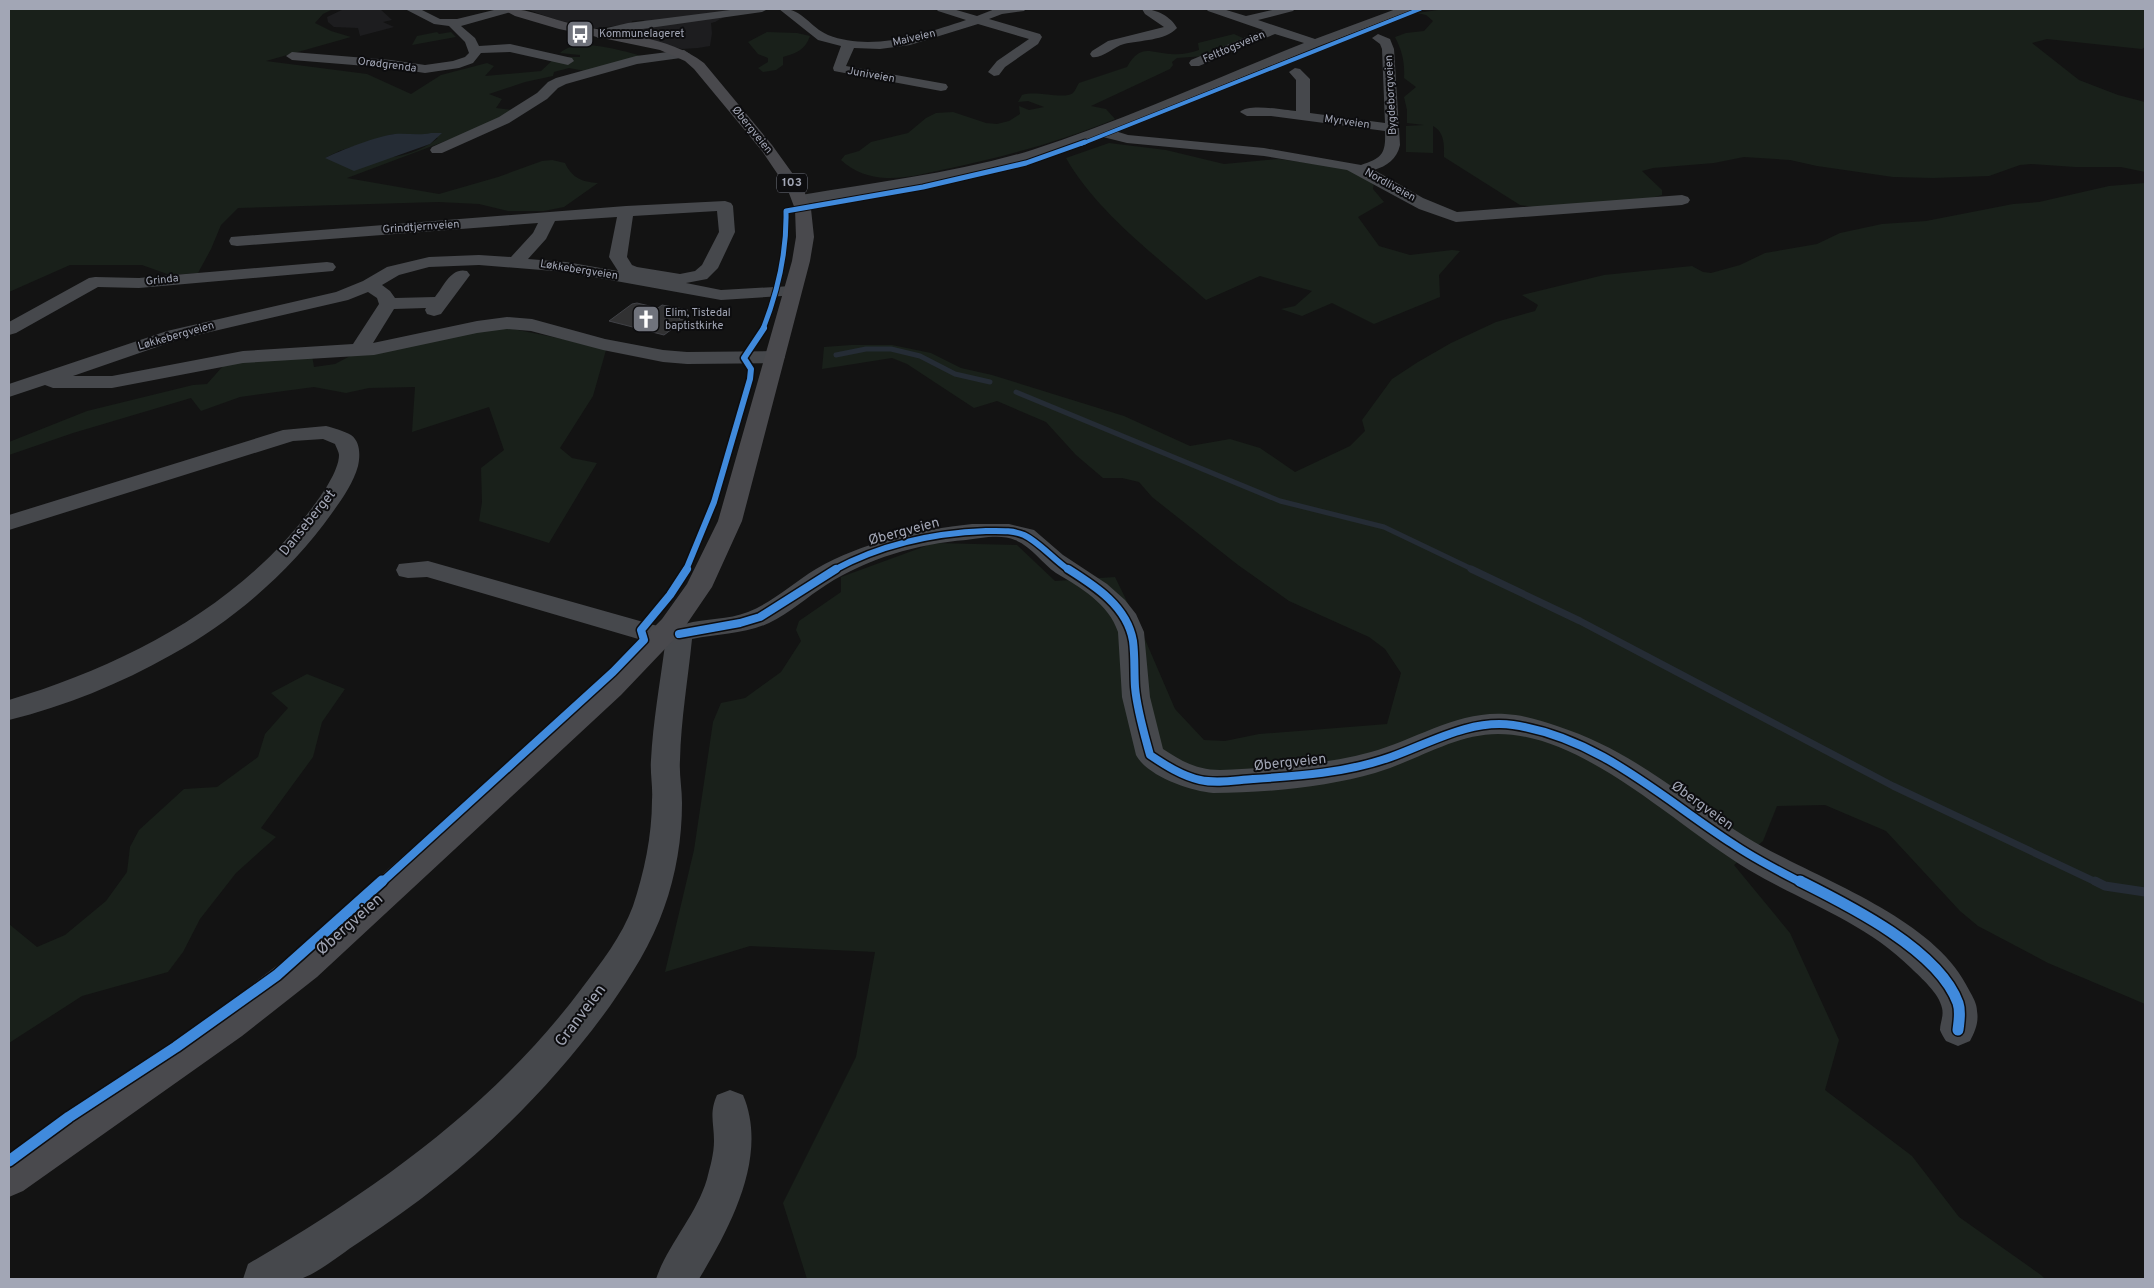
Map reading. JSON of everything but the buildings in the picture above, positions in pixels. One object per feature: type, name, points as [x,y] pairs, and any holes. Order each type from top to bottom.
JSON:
[{"type":"main road","name":"Øbergveien","points":[[9,1178],[229,1024],[304,966],[671,632],[699,587],[721,543],[736,498],[775,357],[805,237],[801,200],[788,176],[767,148],[699,66],[684,54],[666,48],[544,21],[509,9]]},
{"type":"street","points":[[411,9],[438,22],[457,23],[509,9]]},
{"type":"street","points":[[598,34],[628,27],[762,9]]},
{"type":"street","points":[[785,9],[822,37],[846,44]]},
{"type":"street","name":"Maiveien","points":[[942,9],[1036,37],[1034,41],[1001,64],[994,72]]},
{"type":"street","name":"Maiveien","points":[[846,44],[874,45],[900,43],[980,19],[1000,11],[1020,9]]},
{"type":"street","points":[[1096,54],[1112,44],[1157,34],[1171,28],[1169,24],[1149,12],[1148,9]]},
{"type":"street","name":"Felttogsveien","points":[[1212,9],[1315,43]]},
{"type":"street","points":[[1246,20],[1289,9]]},
{"type":"street","points":[[801,200],[902,185],[993,166],[1098,131],[1315,43],[1406,9]]},
{"type":"street","points":[[457,23],[456,28],[471,41],[474,50],[510,48],[568,61]]},
{"type":"street","name":"Felttogsveien","points":[[1195,63],[1273,30]]},
{"type":"street","name":"Bygdeborgveien","points":[[1362,169],[1376,165],[1392,153],[1388,49],[1386,42],[1378,38]]},
{"type":"street","name":"Juniveien","points":[[846,44],[848,48],[839,68],[941,86]]},
{"type":"street","name":"Orødgrenda","points":[[292,56],[430,69],[463,62],[473,56],[474,50]]},
{"type":"street","points":[[437,150],[504,120],[542,96],[553,85],[561,81],[636,60],[684,54]]},
{"type":"street","points":[[1295,72],[1303,79],[1303,116]]},
{"type":"street","name":"Myrveien","points":[[1247,112],[1270,112],[1392,128]]},
{"type":"street","name":"Nordliveien","points":[[1098,131],[1127,139],[1292,156],[1362,169],[1397,191],[1446,215],[1456,217],[1682,200]]},
{"type":"street","name":"Grindtjernveien","points":[[237,241],[306,234],[626,211],[725,206],[727,232],[709,268],[701,275],[680,279],[634,272],[625,269],[618,257],[626,211]]},
{"type":"street","points":[[516,262],[540,235],[549,218]]},
{"type":"street","name":"Løkkebergveien","points":[[9,391],[174,335],[329,300],[369,285],[393,271],[429,262],[479,260],[516,262],[592,271],[708,294],[732,295],[792,291]]},
{"type":"street","name":"Grinda","points":[[9,329],[95,282],[139,283],[328,267]]},
{"type":"street","points":[[388,304],[437,306],[461,275]]},
{"type":"street","points":[[360,349],[388,304],[387,298],[382,292],[369,285]]},
{"type":"street","name":"Løkkebergveien","points":[[43,380],[56,383],[112,382],[243,357],[394,346],[494,324],[520,323],[603,344],[663,356],[687,358],[775,357]]},
{"type":"street","name":"Danseberget","points":[[9,523],[291,435],[319,432],[336,435],[343,438],[350,448],[350,456],[342,479],[306,530],[254,584],[223,609],[179,639],[122,669],[64,692],[9,710]]},
{"type":"street","name":"Øbergveien","points":[[671,632],[696,628],[736,626],[760,617],[825,574],[846,563],[875,552],[932,536],[954,532],[1018,532],[1031,538],[1054,560],[1094,586],[1127,620],[1134,640],[1136,696],[1150,755],[1175,772],[1211,781],[1312,775],[1359,767],[1458,730],[1495,724],[1514,725],[1552,734],[1586,747],[1623,765],[1661,791],[1703,826],[1761,861],[1880,924],[1916,952],[1949,986],[1960,1009],[1958,1030]]},
{"type":"street","points":[[408,570],[428,569],[641,630],[671,632]]},
{"type":"street","name":"Granveien","points":[[264,1279],[322,1245],[382,1205],[441,1161],[471,1134],[530,1079],[552,1054],[585,1014],[633,941],[652,898],[668,806],[665,762],[671,632]]},
{"type":"street","points":[[676,1279],[694,1252],[726,1177],[733,1142],[730,1108]]},
{"type":"shaded area","points":[[9,9],[333,9],[323,14],[315,23],[331,31],[351,37],[266,61],[367,74],[411,94],[441,75],[487,63],[494,66],[485,76],[541,71],[556,57],[580,57],[580,55],[560,53],[568,48],[578,46],[601,46],[645,57],[585,71],[569,68],[554,72],[553,76],[525,82],[489,94],[502,99],[496,108],[512,110],[491,124],[347,178],[439,194],[498,177],[542,161],[552,160],[565,163],[574,176],[578,178],[587,182],[598,183],[564,207],[544,211],[508,211],[479,204],[438,202],[238,208],[221,225],[198,273],[170,275],[142,265],[70,265],[9,292]],"holes":[[[393,134],[424,135],[438,138],[426,146],[398,156],[369,159],[325,158],[339,151]]]},
{"type":"shaded area","points":[[344,9],[380,9],[392,20],[383,22],[394,27],[360,36],[358,28],[334,27],[328,22],[327,17]]},
{"type":"shaded area","points":[[526,9],[742,9],[649,22],[642,20],[632,21],[631,24],[589,29]]},
{"type":"shaded area","points":[[1445,9],[2145,9],[2145,47],[2142,49],[2047,39],[2032,43],[2079,80],[2118,95],[2145,102],[2145,172],[2121,167],[2075,167],[2031,164],[2020,165],[1989,176],[1893,177],[1817,166],[1790,160],[1744,157],[1714,163],[1653,168],[1642,171],[1662,190],[1662,195],[1648,199],[1533,207],[1520,205],[1444,157],[1442,136],[1433,126],[1433,153],[1406,152],[1406,126],[1424,125],[1407,123],[1404,97],[1416,87],[1404,78],[1400,47],[1395,37],[1406,33],[1424,31],[1433,21],[1426,15],[1417,13]]},
{"type":"shaded area","points":[[726,16],[711,23],[710,46],[682,49],[619,34],[621,31]]},
{"type":"shaded area","points":[[437,32],[439,34],[451,32],[456,37],[412,45],[417,36]]},
{"type":"shaded area","points":[[767,32],[797,33],[810,36],[806,45],[800,50],[783,57],[783,65],[776,70],[763,72],[758,68],[768,62],[768,58],[758,54],[748,42]]},
{"type":"shaded area","points":[[1234,34],[1245,39],[1205,56],[1177,58],[1172,62],[1173,65],[1170,69],[1091,106],[1106,109],[1115,119],[1055,141],[993,158],[902,177],[886,178],[868,175],[856,171],[841,160],[845,155],[859,151],[871,142],[908,133],[926,118],[936,113],[953,112],[986,123],[997,124],[1009,121],[1020,114],[1019,106],[1029,110],[1044,107],[1028,101],[1018,102],[1022,95],[1069,95],[1073,93],[1079,83],[1127,67],[1141,52],[1189,53],[1199,50],[1198,43]]},
{"type":"shaded area","points":[[442,133],[430,144],[354,171],[325,158],[379,137],[395,134]]},
{"type":"shaded area","points":[[1109,143],[1166,150],[1224,164],[1278,159],[1347,169],[1374,181],[1373,189],[1384,202],[1358,217],[1379,246],[1410,255],[1452,250],[1460,251],[1439,275],[1440,297],[1374,324],[1332,303],[1302,316],[1281,309],[1295,306],[1312,291],[1260,276],[1206,300],[1112,216],[1079,178],[1066,158]]},
{"type":"shaded area","points":[[2145,183],[2145,1004],[2048,963],[1978,926],[1960,911],[1886,831],[1825,805],[1777,806],[1763,841],[1734,865],[1790,933],[1839,1040],[1825,1090],[1912,1156],[1959,1217],[2045,1279],[807,1279],[783,1203],[856,1057],[875,952],[750,946],[665,972],[694,850],[713,722],[721,703],[745,698],[781,672],[801,641],[796,630],[799,621],[841,592],[841,577],[934,543],[1017,545],[1055,581],[1115,577],[1141,630],[1175,709],[1204,740],[1225,741],[1259,734],[1387,724],[1401,673],[1385,649],[1369,637],[1289,601],[1238,565],[1152,497],[1139,482],[1122,478],[1103,478],[1076,455],[1046,422],[997,401],[974,408],[907,364],[892,358],[822,369],[824,347],[892,345],[931,353],[961,368],[992,375],[1124,416],[1190,446],[1230,439],[1260,448],[1295,472],[1350,446],[1365,431],[1362,420],[1392,379],[1451,343],[1496,322],[1535,311],[1538,305],[1522,295],[1604,275],[1692,266],[1703,272],[1711,273],[1740,265],[1765,253],[1817,244],[1840,233],[1882,224],[1926,221],[2013,204],[2039,202],[2109,186]]},
{"type":"shaded area","points":[[508,328],[606,350],[593,396],[560,448],[572,458],[597,463],[549,543],[479,521],[482,502],[481,468],[504,450],[489,407],[412,432],[415,387],[369,388],[346,393],[314,387],[240,397],[201,411],[191,398],[73,433],[9,455],[9,442],[87,411],[193,385],[207,384],[223,366],[276,356],[312,355],[314,367],[335,364],[356,353],[475,331]]},
{"type":"shaded area","points":[[307,674],[345,689],[322,722],[313,757],[261,828],[276,837],[236,873],[200,919],[183,952],[168,972],[82,996],[9,1043],[9,924],[37,947],[65,935],[106,901],[127,872],[130,847],[139,830],[184,789],[217,787],[258,757],[265,734],[288,708],[271,693]]},
{"type":"waterway","points":[[836,355],[866,349],[891,349],[920,356],[955,374],[990,382]]},
{"type":"waterway","points":[[1016,392],[1280,501],[1384,527],[1474,570]]},
{"type":"waterway","points":[[1471,569],[1580,621],[1893,786],[2098,883]]},
{"type":"waterway","points":[[2095,881],[2105,886],[2145,892]]},
{"type":"cycle path","points":[[9,1161],[69,1117],[176,1047],[277,975],[457,815],[613,672],[644,640],[641,630],[685,572],[706,527],[750,379],[751,369],[744,358],[762,332],[773,303],[781,273],[786,242],[786,211],[923,187],[1026,163],[1108,134],[1420,9]]},
{"type":"cycle path","points":[[679,634],[750,621],[760,617],[844,564],[885,548],[950,534],[1013,531],[1031,539],[1055,560],[1108,598],[1123,614],[1128,623],[1133,641],[1136,697],[1150,755],[1174,770],[1200,780],[1213,781],[1322,773],[1357,767],[1391,757],[1454,732],[1494,724],[1523,727],[1572,741],[1602,755],[1629,771],[1733,845],[1762,862],[1842,902],[1899,937],[1928,963],[1955,996],[1960,1011],[1958,1030]]},
{"type":"place","name":"Kommunelageret","points":[[580,34]]},
{"type":"place","name":"Elim, Tistedal baptistkirke","points":[[646,319]]}]
